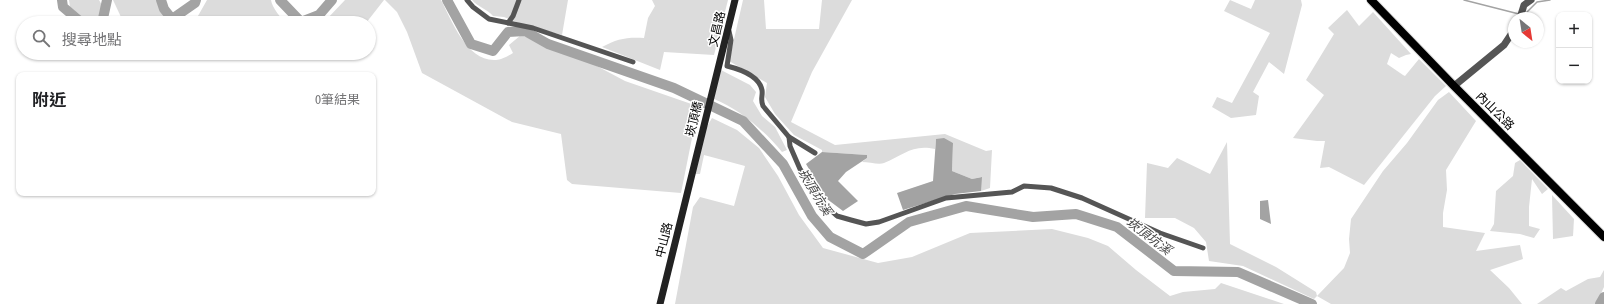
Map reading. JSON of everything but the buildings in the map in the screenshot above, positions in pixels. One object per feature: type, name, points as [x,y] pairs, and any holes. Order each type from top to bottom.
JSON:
[{"type":"main road","name":"文昌路","points":[[720,63],[735,0]]},
{"type":"main road","name":"內山公路","points":[[1371,0],[1604,237]]},
{"type":"main road","name":"崁頂橋","points":[[690,180],[720,63]]},
{"type":"main road","name":"中山路","points":[[660,304],[690,180]]},
{"type":"street","points":[[467,0],[473,7],[489,19],[533,28],[633,62]]},
{"type":"street","points":[[508,24],[513,16],[519,0]]},
{"type":"street","points":[[1522,12],[1524,5],[1531,0]]},
{"type":"street","points":[[728,28],[730,40],[727,66],[742,69],[757,81],[762,90],[761,100],[763,106],[790,137],[815,153]]},
{"type":"street","points":[[1454,86],[1504,45],[1508,39]]},
{"type":"street","points":[[790,137],[790,146],[800,168],[825,205],[837,216],[851,220],[866,224],[878,222],[946,198],[1012,192],[1024,186],[1052,188],[1082,198],[1147,227],[1203,248]]},
{"type":"shaded area","points":[[69,0],[99,0],[108,16],[81,16],[70,7]]},
{"type":"shaded area","points":[[113,0],[157,0],[164,16],[121,16]]},
{"type":"shaded area","points":[[207,0],[271,0],[280,16],[198,16]]},
{"type":"shaded area","points":[[345,0],[384,0],[371,16],[330,16]]},
{"type":"shaded area","points":[[385,0],[441,0],[462,39],[477,54],[486,59],[498,60],[513,53],[509,45],[521,35],[580,57],[625,81],[700,107],[696,122],[687,121],[687,130],[693,133],[681,193],[572,184],[567,180],[561,134],[512,122],[422,73],[407,32],[397,12]]},
{"type":"shaded area","points":[[472,0],[568,0],[562,35],[519,23],[504,17],[493,16]]},
{"type":"shaded area","points":[[652,0],[728,0],[714,55],[664,52],[660,70],[602,47],[622,39],[644,38],[648,18],[655,6]]},
{"type":"shaded area","points":[[743,0],[764,0],[766,29],[819,29],[822,0],[852,0],[812,72],[791,122],[835,145],[945,134],[986,151],[992,150],[990,188],[981,191],[981,177],[972,179],[952,171],[953,143],[936,139],[935,149],[914,149],[882,164],[877,164],[862,162],[867,158],[867,155],[822,152],[822,150],[794,135],[775,114],[765,97],[767,83],[729,61]]},
{"type":"shaded area","points":[[1230,0],[1251,9],[1255,0],[1301,0],[1302,5],[1284,74],[1269,62],[1253,92],[1259,96],[1256,115],[1231,118],[1212,107],[1217,97],[1232,103],[1270,33],[1224,11]]},
{"type":"shaded area","points":[[1347,10],[1359,26],[1373,12],[1411,54],[1399,58],[1391,53],[1387,64],[1405,76],[1419,59],[1446,86],[1435,96],[1364,185],[1329,167],[1320,168],[1325,141],[1293,138],[1324,95],[1306,80],[1334,34],[1328,28]]},
{"type":"shaded area","points":[[719,69],[750,85],[756,92],[753,101],[762,116],[775,127],[787,150],[782,152],[751,121],[732,108],[714,99]]},
{"type":"shaded area","points":[[1449,92],[1476,121],[1446,170],[1447,190],[1443,213],[1443,227],[1485,233],[1476,251],[1520,245],[1523,259],[1490,270],[1509,288],[1522,304],[1331,304],[1317,296],[1344,268],[1350,253],[1349,239],[1351,219],[1383,171],[1407,143],[1438,100]]},
{"type":"shaded area","points":[[712,118],[737,130],[759,148],[778,176],[799,215],[823,248],[878,263],[912,257],[970,233],[1052,229],[1088,238],[1108,246],[1170,296],[1183,292],[1215,289],[1221,283],[1284,304],[675,304],[693,207],[700,197],[734,206],[745,166],[704,155],[700,174],[695,174],[705,130]]},
{"type":"shaded area","points":[[944,138],[953,143],[952,171],[972,179],[982,177],[981,191],[955,194],[903,210],[897,193],[933,181],[936,139]]},
{"type":"shaded area","points":[[1227,142],[1230,244],[1276,267],[1316,292],[1317,296],[1314,299],[1243,266],[1209,261],[1206,242],[1194,228],[1175,218],[1145,218],[1147,163],[1168,168],[1177,158],[1210,174]]},
{"type":"shaded area","points":[[822,152],[867,155],[867,158],[846,172],[838,181],[858,201],[843,211],[827,199],[806,164]]},
{"type":"shaded area","points":[[1520,160],[1548,189],[1542,194],[1532,179],[1529,207],[1529,226],[1540,229],[1534,238],[1520,234],[1490,231],[1494,224],[1496,191],[1513,176],[1515,163]]},
{"type":"shaded area","points":[[1552,195],[1574,219],[1573,236],[1553,239]]},
{"type":"shaded area","points":[[1268,200],[1271,224],[1260,219],[1260,201]]},
{"type":"shaded area","points":[[1604,270],[1604,287],[1596,304],[1537,304],[1561,288],[1566,291],[1588,279],[1600,277]]},
{"type":"waterway","name":"崁頂坑溪","points":[[62,0],[63,7],[74,16]]},
{"type":"waterway","name":"崁頂坑溪","points":[[104,16],[107,0]]},
{"type":"waterway","name":"崁頂坑溪","points":[[161,0],[164,9],[170,16]]},
{"type":"waterway","name":"崁頂坑溪","points":[[176,16],[195,3],[196,0]]},
{"type":"waterway","name":"崁頂坑溪","points":[[280,0],[295,16]]},
{"type":"waterway","name":"崁頂坑溪","points":[[316,16],[332,0]]},
{"type":"waterway","name":"崁頂坑溪","points":[[447,0],[471,44],[493,51],[508,32],[525,31],[548,44],[674,88],[743,121],[783,164],[812,216],[830,237],[863,254],[909,222],[966,206],[1033,217],[1076,214],[1117,227],[1174,271],[1238,272],[1312,304]]},
{"type":"waterway","points":[[1464,0],[1511,12]]},
{"type":"waterway","points":[[1527,12],[1537,2],[1550,0]]},
{"type":"waterway","points":[[1600,304],[1604,297]]}]
